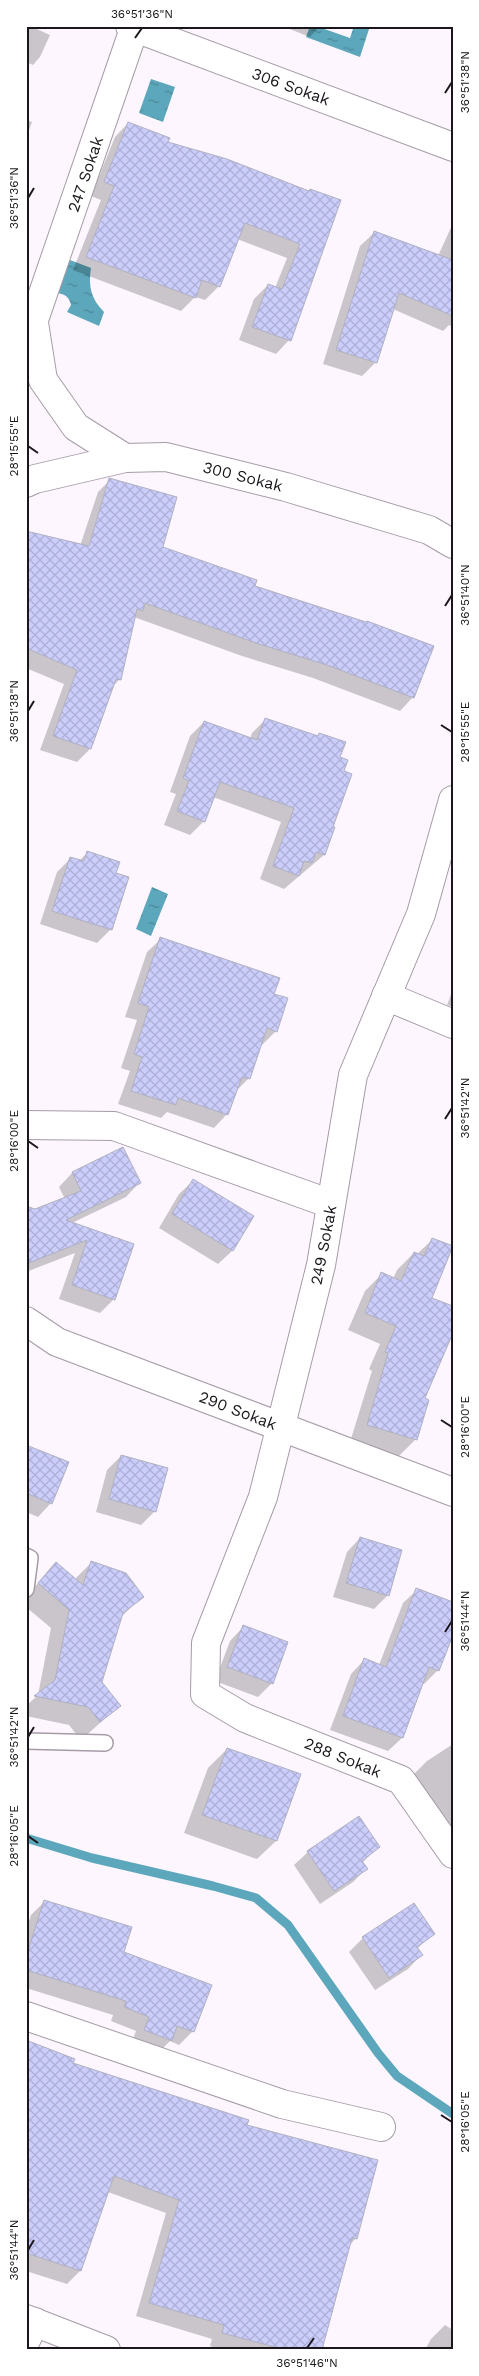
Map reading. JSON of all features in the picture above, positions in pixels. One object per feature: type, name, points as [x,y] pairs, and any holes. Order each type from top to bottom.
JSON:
[{"type":"street","name":"306 Sokak","points":[[133,27],[453,146]]},
{"type":"street","name":"247 Sokak","points":[[125,458],[76,428],[43,380],[30,333],[133,27]]},
{"type":"street","name":"300 Sokak","points":[[26,483],[35,479],[125,458],[166,457],[286,487],[429,530],[453,544]]},
{"type":"street","name":"249 Sokak","points":[[205,1694],[206,1642],[263,1497],[321,1264],[353,1074],[421,914],[453,800]]},
{"type":"street","points":[[386,996],[453,1024]]},
{"type":"street","points":[[26,1125],[114,1126],[331,1204]]},
{"type":"street","name":"290 Sokak","points":[[26,1321],[57,1342],[453,1492]]},
{"type":"street","name":"288 Sokak","points":[[205,1694],[245,1718],[401,1780],[453,1854]]},
{"type":"street","points":[[26,2016],[282,2104],[381,2127]]},
{"type":"street","points":[[29,2327],[106,2350]]},
{"type":"lane","points":[[26,1556],[30,1558],[26,1588]]},
{"type":"lane","points":[[26,1741],[105,1743]]},
{"type":"water","points":[[310,26],[316,26],[350,38],[354,26],[370,26],[360,57],[306,37]]},
{"type":"water","points":[[151,79],[175,87],[163,122],[139,113]]},
{"type":"water","points":[[70,260],[91,268],[90,281],[93,297],[104,312],[99,326],[67,312],[71,305],[69,300],[58,293]]},
{"type":"water","points":[[152,887],[168,894],[151,936],[136,929]]},
{"type":"building","points":[[128,122],[170,138],[168,142],[227,159],[309,191],[310,189],[341,200],[291,341],[252,327],[268,284],[282,289],[300,244],[245,223],[220,287],[202,280],[196,298],[86,257],[114,186],[104,182]]},
{"type":"building","points":[[374,231],[453,260],[453,316],[399,293],[377,363],[336,350]]},
{"type":"building","points":[[109,478],[177,497],[163,547],[257,580],[255,586],[367,621],[434,646],[414,698],[327,665],[256,643],[145,603],[143,611],[137,609],[121,680],[116,679],[91,749],[53,736],[77,670],[26,648],[26,531],[89,546]]},
{"type":"building","points":[[265,718],[318,736],[319,733],[346,742],[340,757],[348,760],[344,771],[352,774],[333,827],[335,827],[325,855],[316,852],[312,863],[304,861],[299,876],[273,866],[294,808],[220,782],[205,822],[177,811],[189,781],[183,778],[204,721],[257,740]]},
{"type":"building","points":[[87,851],[120,862],[116,873],[129,877],[112,930],[52,911],[70,857],[84,861]]},
{"type":"building","points":[[160,937],[280,978],[274,994],[288,998],[277,1032],[267,1028],[250,1079],[242,1077],[228,1115],[178,1098],[176,1105],[131,1091],[142,1057],[134,1054],[149,1007],[138,1003]]},
{"type":"building","points":[[123,1147],[141,1183],[66,1220],[134,1244],[115,1300],[72,1285],[87,1240],[26,1264],[26,1206],[35,1209],[81,1191],[72,1172]]},
{"type":"building","points":[[193,1179],[254,1216],[233,1251],[172,1214]]},
{"type":"building","points":[[432,1238],[453,1246],[432,1298],[453,1306],[453,1333],[425,1398],[429,1400],[417,1440],[367,1425],[388,1353],[385,1352],[396,1326],[365,1313],[381,1272],[401,1281],[414,1252],[424,1256]]},
{"type":"building","points":[[26,1445],[69,1462],[52,1504],[26,1493]]},
{"type":"building","points":[[121,1455],[168,1468],[156,1512],[109,1499]]},
{"type":"building","points":[[360,1537],[402,1550],[389,1596],[346,1583]]},
{"type":"building","points":[[91,1561],[126,1573],[144,1597],[123,1613],[102,1682],[121,1706],[100,1722],[88,1707],[34,1696],[55,1680],[69,1610],[38,1583],[56,1562],[83,1585]]},
{"type":"building","points":[[416,1588],[453,1602],[453,1635],[439,1671],[429,1667],[403,1738],[343,1716],[364,1658],[386,1667]]},
{"type":"building","points":[[243,1625],[288,1642],[273,1684],[227,1667]]},
{"type":"building","points":[[227,1748],[301,1774],[277,1841],[202,1815]]},
{"type":"building","points":[[359,1816],[380,1847],[362,1861],[368,1869],[334,1891],[307,1851]]},
{"type":"building","points":[[44,1900],[132,1927],[124,1952],[212,1985],[194,2032],[177,2026],[172,2041],[144,2030],[149,2017],[124,2007],[126,2001],[26,1970],[26,1957]]},
{"type":"building","points":[[414,1903],[435,1934],[417,1947],[423,1955],[389,1978],[362,1937]]},
{"type":"building","points":[[26,2040],[75,2059],[73,2063],[249,2120],[247,2125],[378,2160],[357,2239],[352,2238],[322,2350],[286,2350],[222,2333],[224,2325],[149,2303],[179,2200],[114,2176],[81,2271],[26,2253]]},
{"type":"waterway","points":[[26,1838],[92,1858],[256,1898],[288,1925],[378,2053],[397,2076],[453,2114]]}]
